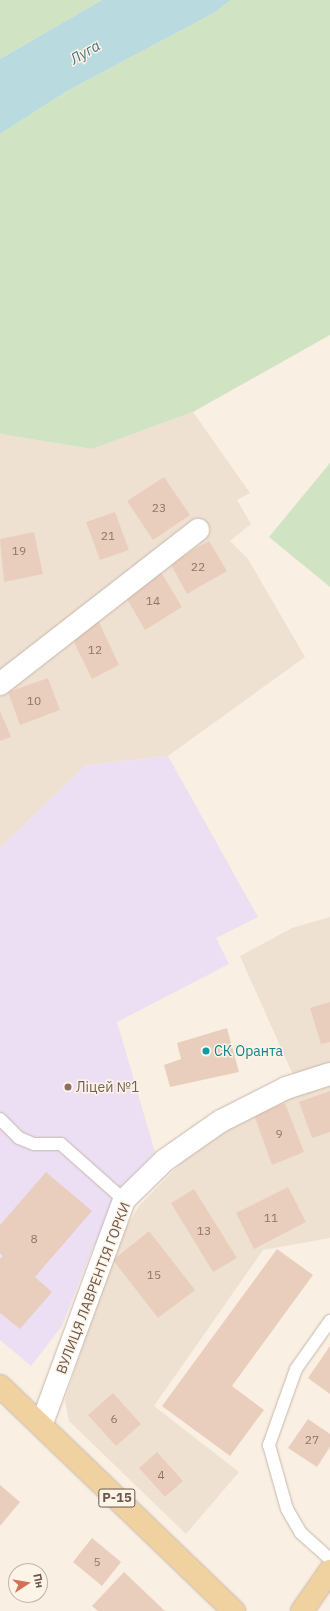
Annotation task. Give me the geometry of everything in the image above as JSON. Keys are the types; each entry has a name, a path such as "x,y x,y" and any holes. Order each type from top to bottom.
{"main road":[{"name":"Р-15","path":"0,1386 42,1423 234,1611"},
{"path":"302,1611 330,1571"}],"street":[{"path":"0,684 198,530"},
{"name":"ВУЛИЦЯ ЛАВРЕНТІЯ ГОРКИ","path":"42,1423 124,1200 165,1160 221,1121 286,1088 330,1074"}],"lane":[{"path":"0,1119 19,1138 34,1144 61,1144 124,1200"},
{"path":"330,1321 296,1370 269,1444 286,1509 301,1532 330,1559"}],"shaded area":[{"path":"193,412 250,493 237,500 251,524 230,541 248,559 305,657 168,756 86,765 0,848 0,434 92,449"},
{"name":"Ліцей №1","path":"168,756 258,917 216,938 229,964 117,1022 155,1152 126,1184 92,1250 62,1326 31,1366 0,1340 0,848 86,765"},
{"path":"330,917 330,1238 263,1250 154,1406 239,1472 186,1534 69,1421 65,1400 116,1244 139,1206 183,1161 228,1126 301,1093 240,956 292,928"}],"green space":[{"path":"0,0 102,0 0,59"},
{"path":"231,0 330,0 330,335 193,412 92,449 0,434 0,134 67,91 214,13"},
{"path":"330,463 330,587 269,537"}],"water":[{"name":"Луга","path":"102,0 231,0 214,13 67,91 0,134 0,59"}],"building":[{"path":"164,477 190,515 153,540 127,501"},
{"path":"115,512 129,550 100,560 86,522"},
{"path":"34,532 43,574 4,582 0,539"},
{"path":"209,541 227,571 187,594 170,563"},
{"path":"161,572 182,607 145,630 124,594"},
{"path":"98,620 119,665 92,679 70,634"},
{"path":"48,678 60,710 20,725 8,692"},
{"path":"0,711 11,737 0,741"},
{"path":"330,1002 330,1042 321,1044 310,1008"},
{"name":"СК Оранта","path":"227,1028 239,1072 170,1087 164,1065 181,1059 177,1043"},
{"path":"330,1091 330,1132 312,1138 299,1102"},
{"path":"285,1103 304,1152 272,1165 254,1115"},
{"path":"46,1172 92,1211 35,1277 52,1292 20,1329 0,1313 0,1259 3,1256 0,1253 0,1225"},
{"path":"288,1187 306,1222 254,1249 236,1213"},
{"path":"194,1189 237,1258 213,1272 171,1203"},
{"path":"149,1231 195,1290 158,1318 113,1260"},
{"path":"277,1249 313,1275 232,1386 264,1410 230,1456 162,1406"},
{"path":"330,1346 330,1394 308,1378"},
{"path":"113,1393 141,1424 116,1446 88,1415"},
{"path":"308,1419 330,1434 330,1447 317,1467 288,1448"},
{"path":"157,1452 183,1481 165,1497 139,1468"},
{"path":"0,1485 20,1502 0,1526"},
{"path":"92,1538 121,1562 102,1586 73,1562"},
{"path":"124,1572 165,1611 98,1611 92,1606"}],"place":[{"name":"СК Оранта","path":"206,1051"},
{"name":"Ліцей №1","path":"68,1087"}]}
